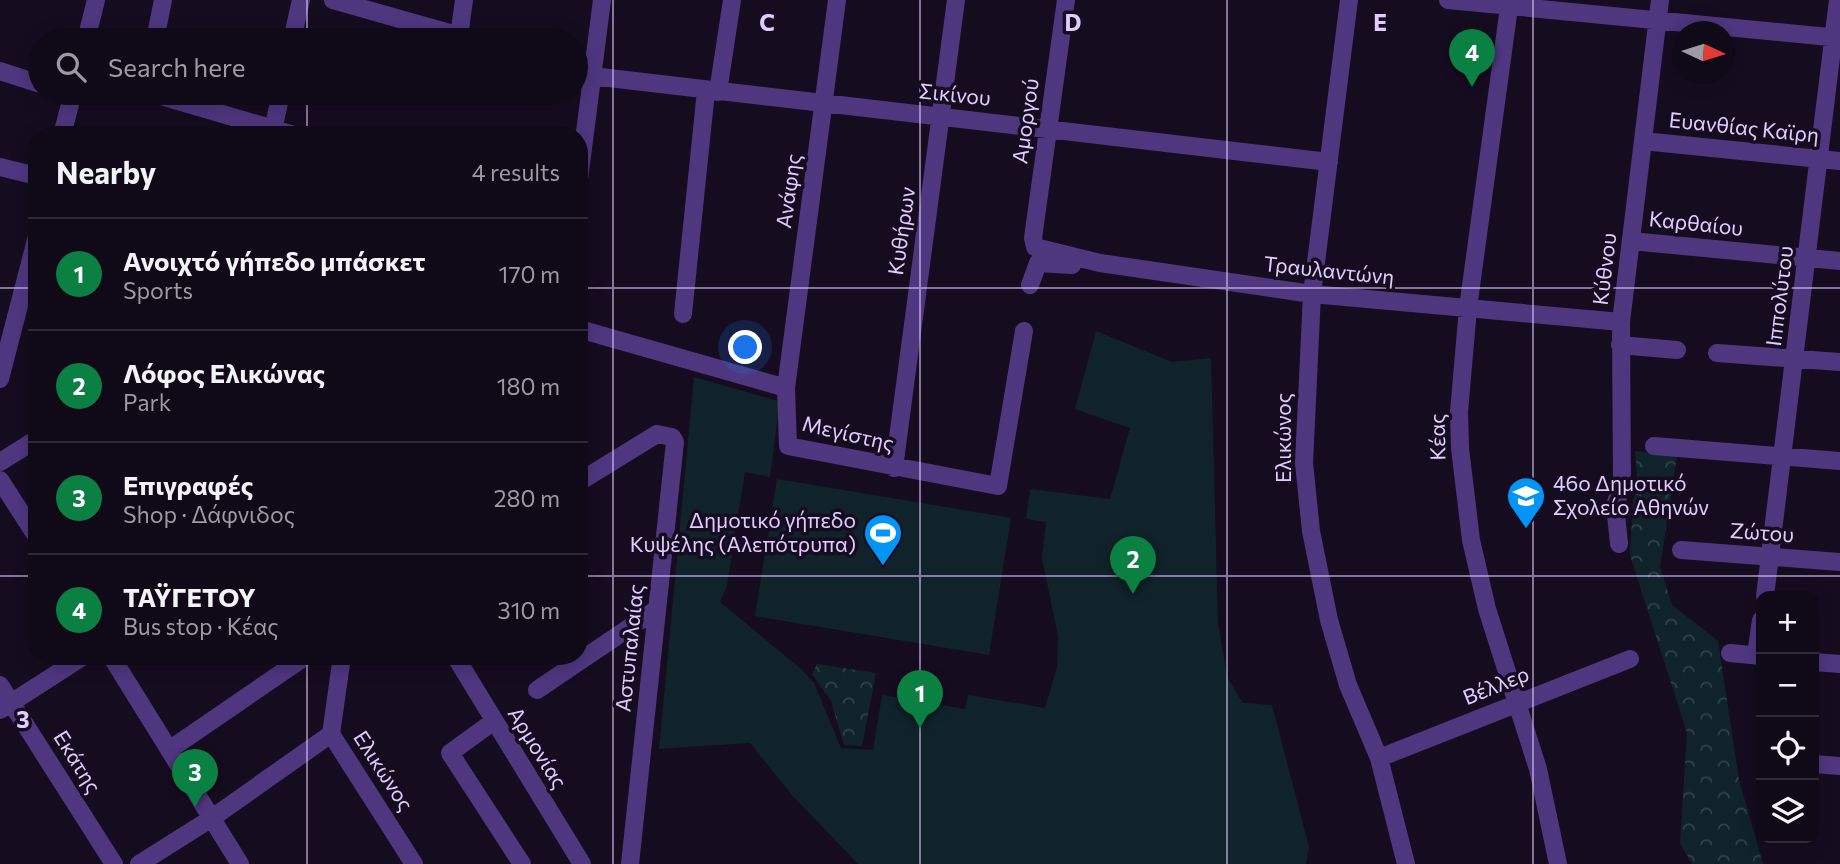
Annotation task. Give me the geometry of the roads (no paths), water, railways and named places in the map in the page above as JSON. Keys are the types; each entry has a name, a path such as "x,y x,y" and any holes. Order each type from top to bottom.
{"street":[{"path":"89,28 96,0"},
{"path":"157,28 163,0"},
{"path":"295,28 301,0"},
{"path":"333,0 432,28"},
{"path":"464,0 466,28"},
{"path":"588,58 602,0"},
{"path":"683,314 712,92 732,0"},
{"name":"Ανάφης","path":"786,388 838,0"},
{"name":"Κυθήρων","path":"894,468 956,0"},
{"name":"Αμοργού","path":"1035,247 1033,238 1066,0"},
{"name":"Ελικώνος","path":"1349,0 1311,294 1304,463 1311,531 1339,654 1379,758 1406,864"},
{"path":"1448,0 1506,2 1836,38"},
{"name":"Κύθνου","path":"1619,544 1615,505 1622,486 1621,322 1660,0"},
{"name":"Ιππολύτου","path":"1766,591 1818,159 1836,38 1838,0"},
{"name":"Κέας","path":"1506,2 1468,308 1459,412 1463,487 1487,609 1538,769 1558,864"},
{"path":"0,71 28,80"},
{"name":"Σικίνου","path":"588,75 712,92 1048,128 1329,162"},
{"path":"64,126 68,105"},
{"path":"188,105 253,126"},
{"path":"273,126 278,105"},
{"path":"582,126 583,105"},
{"name":"Ευανθίας Καϊρη","path":"1643,141 1840,160"},
{"path":"0,167 28,174"},
{"name":"Καρθαίου","path":"1632,241 1840,261"},
{"name":"Τραυλαντώνη","path":"1035,247 1100,263 1311,294 1621,322"},
{"path":"1030,285 1033,270 1038,263 1086,266 1100,263"},
{"path":"0,379 28,271"},
{"name":"Μεγίστης","path":"588,332 786,388 788,446 998,486 1024,331"},
{"path":"1620,345 1677,350"},
{"path":"1717,353 1840,362"},
{"name":"Αστυπαλαίας","path":"588,476 657,434 672,437 675,450 630,864"},
{"path":"0,462 28,445"},
{"path":"1654,446 1840,461"},
{"path":"0,480 28,523"},
{"name":"Ζώτου","path":"1681,550 1840,562"},
{"path":"588,656 657,609"},
{"path":"1730,653 1756,656"},
{"name":"Βέλλερ","path":"1379,758 1630,659"},
{"path":"1819,662 1840,664"},
{"path":"6,706 70,665"},
{"path":"117,665 240,864"},
{"path":"169,750 293,665"},
{"name":"Ελικώνος","path":"341,665 331,734 414,864"},
{"name":"Αρμονίας","path":"460,665 582,864"},
{"path":"537,690 574,665"},
{"name":"Εκάτης","path":"0,685 6,706 114,864"},
{"path":"494,721 450,753 522,864"},
{"path":"139,864 212,818 331,734"},
{"path":"1819,764 1840,766"}],"place":[{"name":"ΤΑΫΓΕΤΟΥ","path":"1472,87"},
{"name":"46ο Δημοτικό Σχολείο Αθηνών","path":"1526,530"},
{"name":"Δημοτικό γήπεδο Κυψέλης (Αλεπότρυπα)","path":"883,567"},
{"name":"Λόφος Ελικώνας","path":"1133,594"},
{"name":"Ανοιχτό γήπεδο μπάσκετ","path":"920,728"},
{"name":"Επιγραφές","path":"195,807"}]}
